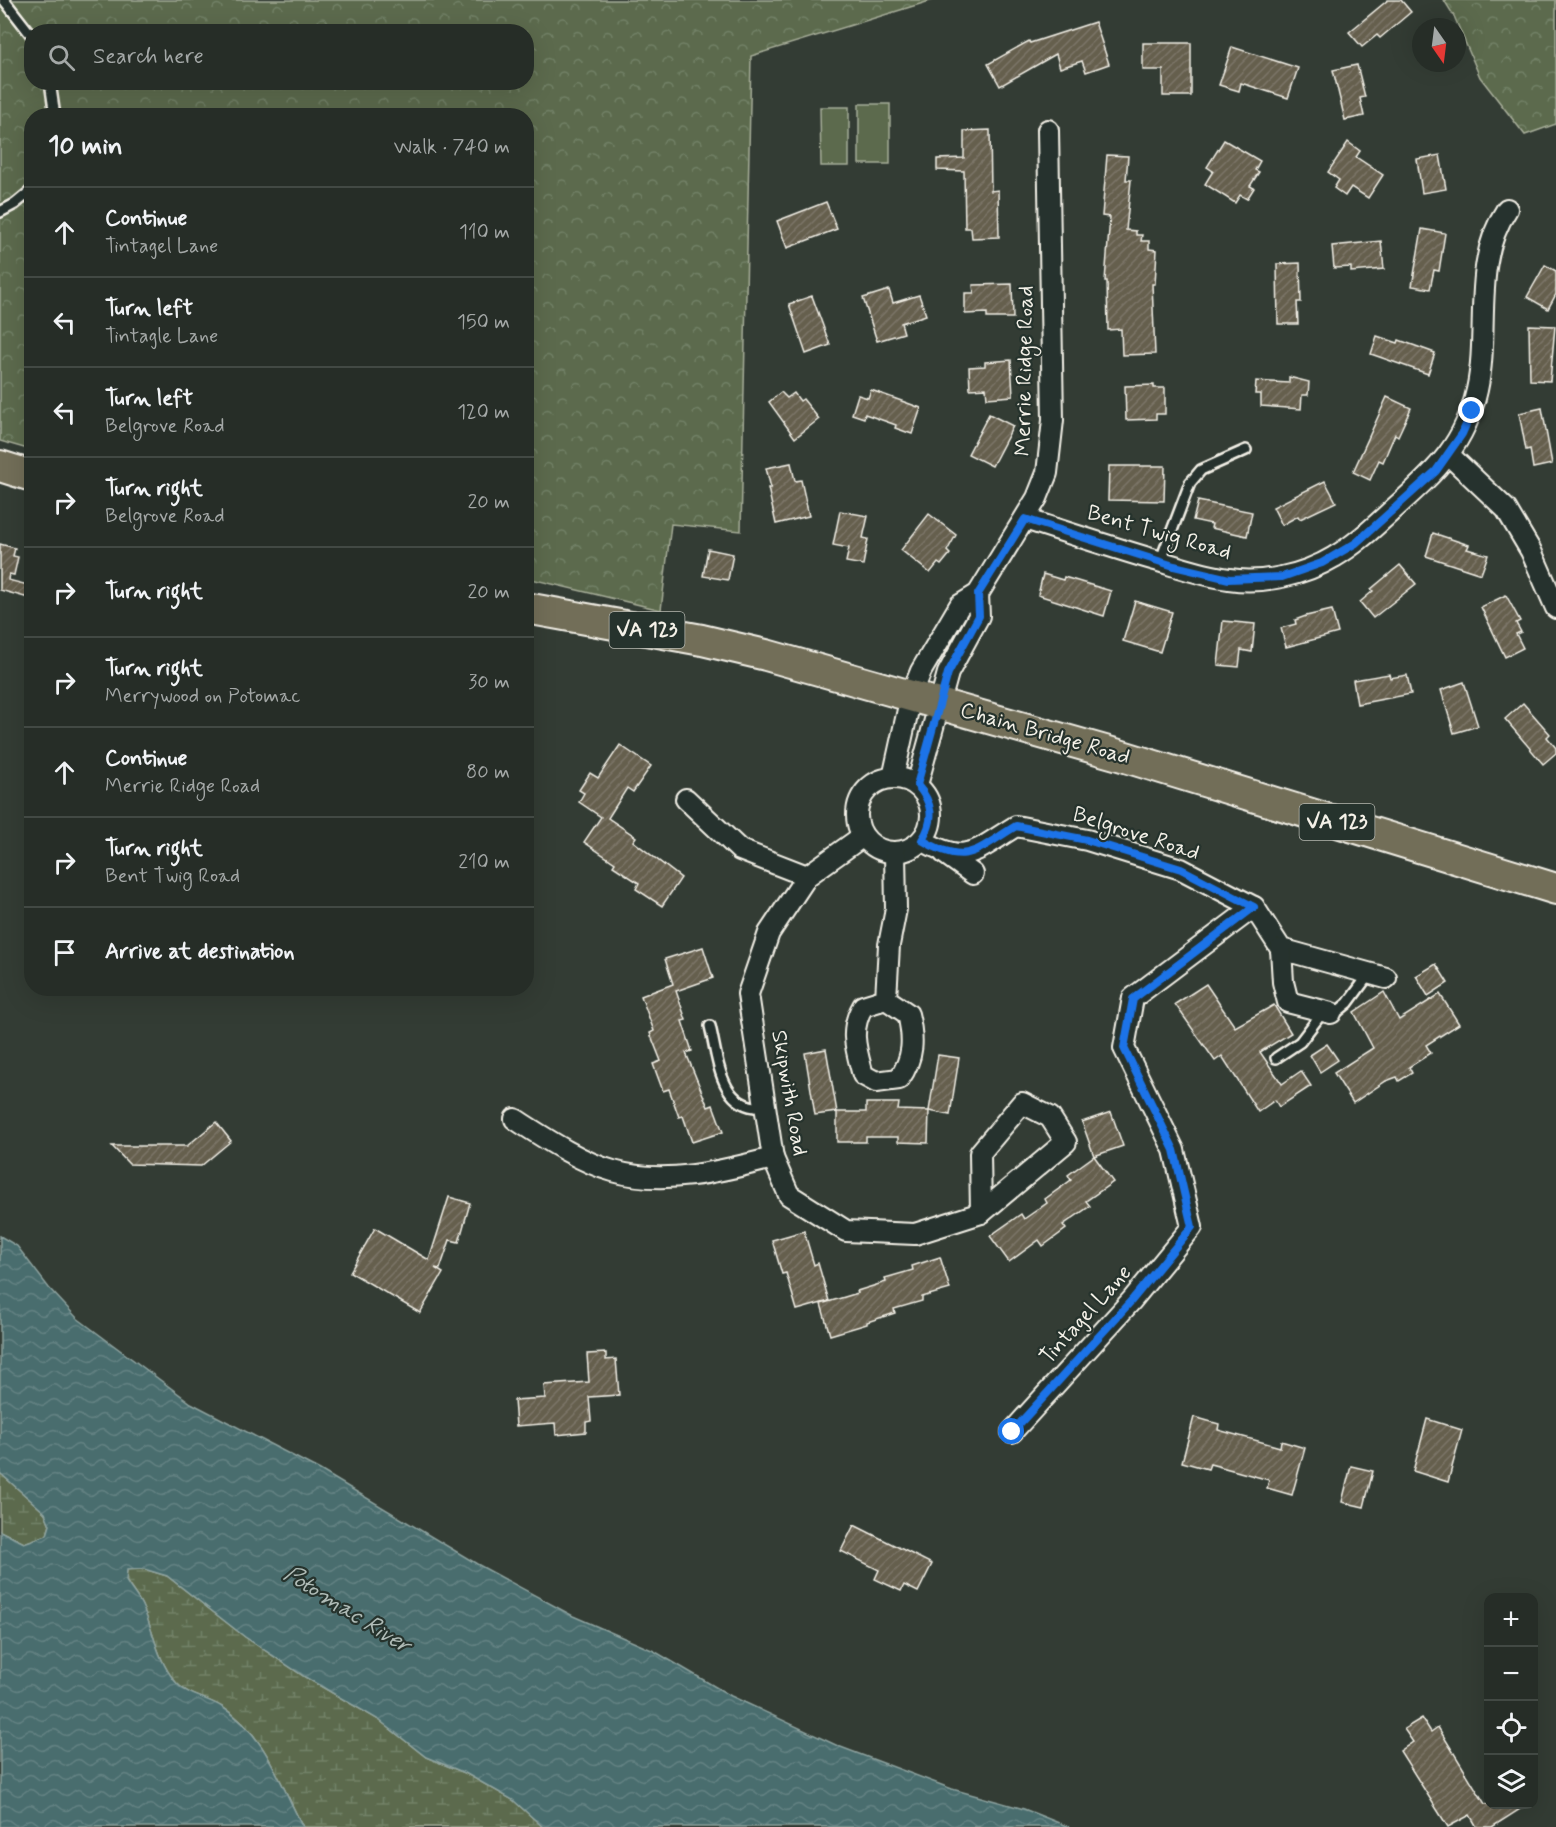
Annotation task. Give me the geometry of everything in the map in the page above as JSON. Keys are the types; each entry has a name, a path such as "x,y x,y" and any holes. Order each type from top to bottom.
{"main road":[{"path":"0,466 24,474"},
{"name":"Chain Bridge Road","path":"534,610 732,647 1119,755 1556,889"}],"street":[{"name":"Merrie Ridge Road","path":"925,700 921,671 960,606 978,594 1025,519 1047,473 1052,449 1048,130"},
{"name":"Bent Twig Road","path":"1025,519 1160,562 1229,579 1273,578 1307,570 1333,558 1356,543 1436,471 1462,434 1478,386 1486,258 1492,237 1507,209"},
{"path":"1449,455 1506,509 1531,551 1555,602"},
{"name":"Merrie Ridge Road","path":"925,700 948,673 979,616 978,594"},
{"path":"893,778 925,700"},
{"path":"917,785 925,700"},
{"path":"893,778 909,780 917,785 928,800 932,818 922,840 914,847 895,852 881,850 863,836 857,818 860,799 867,789 878,781 893,778"},
{"path":"686,799 740,850 807,876"},
{"name":"Belgrove Road","path":"944,853 967,855 1016,826 1087,840 1181,869 1254,907 1281,949"},
{"name":"Skipwith Road","path":"863,836 807,876 769,933 748,994 772,1158 789,1195 846,1231 915,1234 981,1213 1066,1142 1050,1117 1022,1103 980,1153 981,1213"},
{"path":"922,840 973,874"},
{"path":"886,999 889,945 896,909 895,852"},
{"name":"Tintagel Lane","path":"1012,1432 1132,1300 1192,1227 1174,1150 1124,1048 1133,999 1254,907"},
{"path":"1331,1013 1288,1002 1283,982 1281,949 1378,975"},
{"path":"515,1119 554,1144 611,1171 637,1176 670,1177 703,1173 772,1158"}],"lane":[{"path":"4,0 24,26"},
{"path":"51,90 54,108"},
{"path":"0,212 24,197"},
{"path":"1160,562 1190,483 1201,470 1246,450"},
{"path":"1276,1058 1300,1042 1318,1017 1331,1013 1348,1003 1378,975"},
{"path":"710,1026 721,1074 730,1093 739,1103 751,1108 765,1107"}],"green space":[{"path":"0,0 933,0 751,56 741,531 671,524 661,610 534,580 534,108 24,108 24,448 0,441"},
{"path":"1444,0 1556,0 1556,124 1525,135 1480,77 1466,44 1466,18 1455,18"},
{"path":"859,104 890,104 890,164 859,164"},
{"path":"820,107 849,107 849,166 821,166"},
{"path":"0,1473 45,1513 50,1525 47,1535 24,1543 0,1531"},
{"path":"127,1569 144,1569 167,1576 245,1637 305,1677 379,1720 426,1757 465,1773 513,1800 543,1827 303,1827 270,1761 250,1731 222,1707 184,1690 168,1672 141,1604 126,1581"}],"water":[{"name":"Potomac River","path":"0,1236 17,1246 49,1288 77,1318 191,1403 320,1470 477,1564 573,1616 654,1651 731,1696 838,1746 952,1789 1024,1809 1069,1827 543,1827 513,1800 465,1773 426,1757 379,1720 305,1677 245,1637 167,1576 144,1569 127,1570 126,1581 147,1617 168,1672 184,1690 222,1707 250,1731 270,1761 303,1827 0,1827 0,1531 24,1543 47,1535 50,1525 45,1513 0,1473"}],"building":[{"path":"1388,0 1401,0 1411,12 1380,38 1377,35 1362,47 1349,32"},
{"path":"1095,22 1109,64 1086,72 1082,61 1060,68 1056,54 1000,86 988,64 1029,41 1030,43"},
{"path":"1143,43 1191,43 1191,96 1163,96 1163,70 1143,70"},
{"path":"1232,47 1298,68 1288,98 1241,83 1239,91 1219,85"},
{"path":"1357,65 1365,97 1360,98 1364,116 1345,120 1333,70"},
{"path":"990,130 991,191 998,190 999,237 972,238 971,228 965,228 964,171 937,170 937,159 964,158 964,131"},
{"path":"1224,140 1260,161 1255,170 1259,172 1250,186 1254,188 1247,199 1240,195 1235,203 1205,184 1213,171 1207,167"},
{"path":"1348,142 1360,151 1356,157 1383,175 1368,198 1351,187 1345,196 1334,188 1339,180 1328,172"},
{"path":"1107,155 1128,156 1126,180 1131,180 1126,230 1136,231 1136,235 1142,235 1141,241 1149,241 1149,249 1157,250 1155,284 1152,284 1155,354 1122,355 1121,329 1108,330 1107,281 1105,281 1110,217 1102,216"},
{"path":"1440,155 1446,189 1422,193 1417,159"},
{"path":"826,202 837,229 787,248 777,221"},
{"path":"1422,229 1445,233 1439,271 1434,270 1430,289 1412,286"},
{"path":"1381,241 1384,269 1351,272 1351,267 1334,268 1332,246"},
{"path":"1300,263 1301,302 1297,302 1298,324 1278,324 1277,264"},
{"path":"1545,265 1556,271 1556,294 1548,309 1527,297"},
{"path":"1012,284 1013,318 987,318 987,313 965,314 965,293 974,293 973,285"},
{"path":"889,290 893,303 919,295 926,315 901,323 904,333 877,341 863,298"},
{"path":"812,296 830,345 806,354 789,304"},
{"path":"1529,325 1555,326 1550,381 1530,380"},
{"path":"1377,336 1398,343 1399,340 1435,353 1428,374 1371,354"},
{"path":"1011,360 1013,396 987,398 986,388 970,389 969,367 985,366 985,362"},
{"path":"1289,377 1309,382 1308,395 1302,395 1301,409 1261,406 1261,394 1255,394 1256,381 1289,383"},
{"path":"1154,385 1154,388 1165,388 1165,414 1156,414 1156,419 1126,420 1125,386"},
{"path":"871,390 921,408 912,434 895,428 896,425 865,414 864,418 852,414 858,395 868,398"},
{"path":"781,392 787,398 794,393 800,401 803,399 819,419 795,438 769,402"},
{"path":"1387,397 1411,408 1398,436 1395,434 1383,462 1379,460 1370,480 1353,472"},
{"path":"1542,408 1552,464 1533,468 1530,449 1526,450 1519,413"},
{"path":"989,414 1013,426 992,466 968,454"},
{"path":"791,463 795,481 801,480 809,516 776,524 766,468"},
{"path":"1109,466 1165,466 1164,501 1108,500"},
{"path":"1325,481 1336,502 1300,519 1298,516 1282,525 1273,507"},
{"path":"1198,501 1252,512 1247,536 1211,528 1212,524 1193,520"},
{"path":"840,511 868,516 863,538 868,539 863,565 846,562 849,548 833,545"},
{"path":"929,514 956,535 947,551 950,554 930,573 901,550"},
{"path":"1433,533 1469,545 1467,549 1488,555 1481,574 1426,556"},
{"path":"0,544 15,548 13,556 18,557 14,575 9,574 8,580 24,584 24,597 0,590"},
{"path":"708,549 733,554 728,580 703,576"},
{"path":"1400,565 1416,584 1373,618 1360,602 1373,591 1371,589"},
{"path":"1043,574 1063,580 1064,577 1111,591 1104,616 1038,595"},
{"path":"1506,595 1520,621 1516,623 1521,632 1516,634 1523,648 1505,657 1481,607"},
{"path":"1135,601 1172,612 1160,652 1123,641"},
{"path":"1332,610 1338,633 1286,647 1281,628 1296,624 1295,620 1306,616"},
{"path":"1223,621 1255,624 1252,652 1241,650 1239,667 1218,665"},
{"path":"1389,674 1390,678 1407,675 1411,694 1357,704 1353,680"},
{"path":"1464,682 1478,726 1454,733 1441,690"},
{"path":"1523,703 1550,734 1547,737 1556,748 1556,753 1543,764 1505,719"},
{"path":"620,745 651,766 633,792 627,788 608,818 636,837 633,841 681,878 662,906 636,889 639,883 613,866 615,863 584,842 601,817 579,802 584,793 579,790 590,773 598,778"},
{"path":"703,947 713,978 676,991 686,1020 682,1021 692,1051 686,1053 708,1107 713,1105 723,1132 692,1142 683,1116 679,1117 669,1089 663,1091 653,1064 661,1061 650,1033 654,1031 641,996 673,984 665,959"},
{"path":"1436,964 1448,983 1428,996 1416,976"},
{"path":"1206,984 1235,1027 1274,1005 1291,1033 1260,1052 1282,1084 1301,1071 1311,1086 1279,1107 1275,1100 1258,1112 1222,1056 1215,1061 1175,1004"},
{"path":"1384,992 1399,1020 1440,994 1459,1024 1426,1045 1431,1053 1409,1067 1412,1073 1399,1081 1397,1077 1386,1081 1353,1103 1334,1073 1373,1048 1354,1012"},
{"path":"1327,1044 1338,1060 1320,1072 1310,1055"},
{"path":"826,1049 837,1112 815,1115 805,1053"},
{"path":"938,1055 959,1058 950,1115 929,1111"},
{"path":"866,1103 899,1103 898,1110 929,1111 928,1143 898,1142 898,1137 866,1137 866,1142 837,1142 837,1112 866,1112"},
{"path":"1111,1112 1123,1146 1094,1156 1082,1122"},
{"path":"216,1122 231,1141 201,1166 129,1164 112,1146 187,1146"},
{"path":"1094,1156 1113,1182 1086,1201 1090,1206 1063,1225 1066,1229 1043,1246 1039,1240 1009,1262 990,1236 1021,1214 1024,1219 1047,1203 1045,1199 1071,1180 1068,1175"},
{"path":"449,1197 470,1203 459,1242 450,1240 440,1269 435,1268 443,1273 420,1313 350,1272 375,1228 429,1260"},
{"path":"804,1231 814,1265 818,1263 829,1301 797,1310 786,1273 782,1274 772,1240"},
{"path":"940,1257 950,1289 922,1297 922,1301 894,1309 895,1313 867,1322 867,1324 830,1335 821,1304 886,1282 885,1278 913,1270 912,1266"},
{"path":"606,1353 606,1360 616,1359 619,1395 589,1397 591,1421 586,1422 586,1432 556,1435 555,1423 516,1426 514,1400 545,1398 544,1385 589,1382 587,1354"},
{"path":"1194,1417 1219,1424 1218,1430 1280,1447 1281,1441 1305,1448 1292,1495 1267,1488 1269,1480 1210,1464 1208,1469 1182,1462"},
{"path":"1427,1419 1462,1430 1448,1482 1413,1471"},
{"path":"1351,1466 1373,1471 1364,1507 1342,1502"},
{"path":"854,1525 932,1564 918,1592 904,1585 901,1591 875,1579 879,1570 841,1551"},
{"path":"1422,1718 1431,1732 1438,1727 1484,1802 1484,1809 1520,1809 1492,1827 1477,1827 1470,1815 1448,1827 1400,1751 1413,1742 1404,1729"}],"route":[{"path":"1012,1432 1132,1300 1192,1227 1174,1150 1124,1048 1133,999 1254,907 1181,869 1087,840 1016,826 967,855 944,853 922,840 929,829 932,818 931,805 926,794 917,785 948,673 979,616 978,594 1025,519 1174,566 1229,579 1255,580 1282,577 1307,570 1333,558 1356,543 1436,471 1462,434 1472,411"}]}
